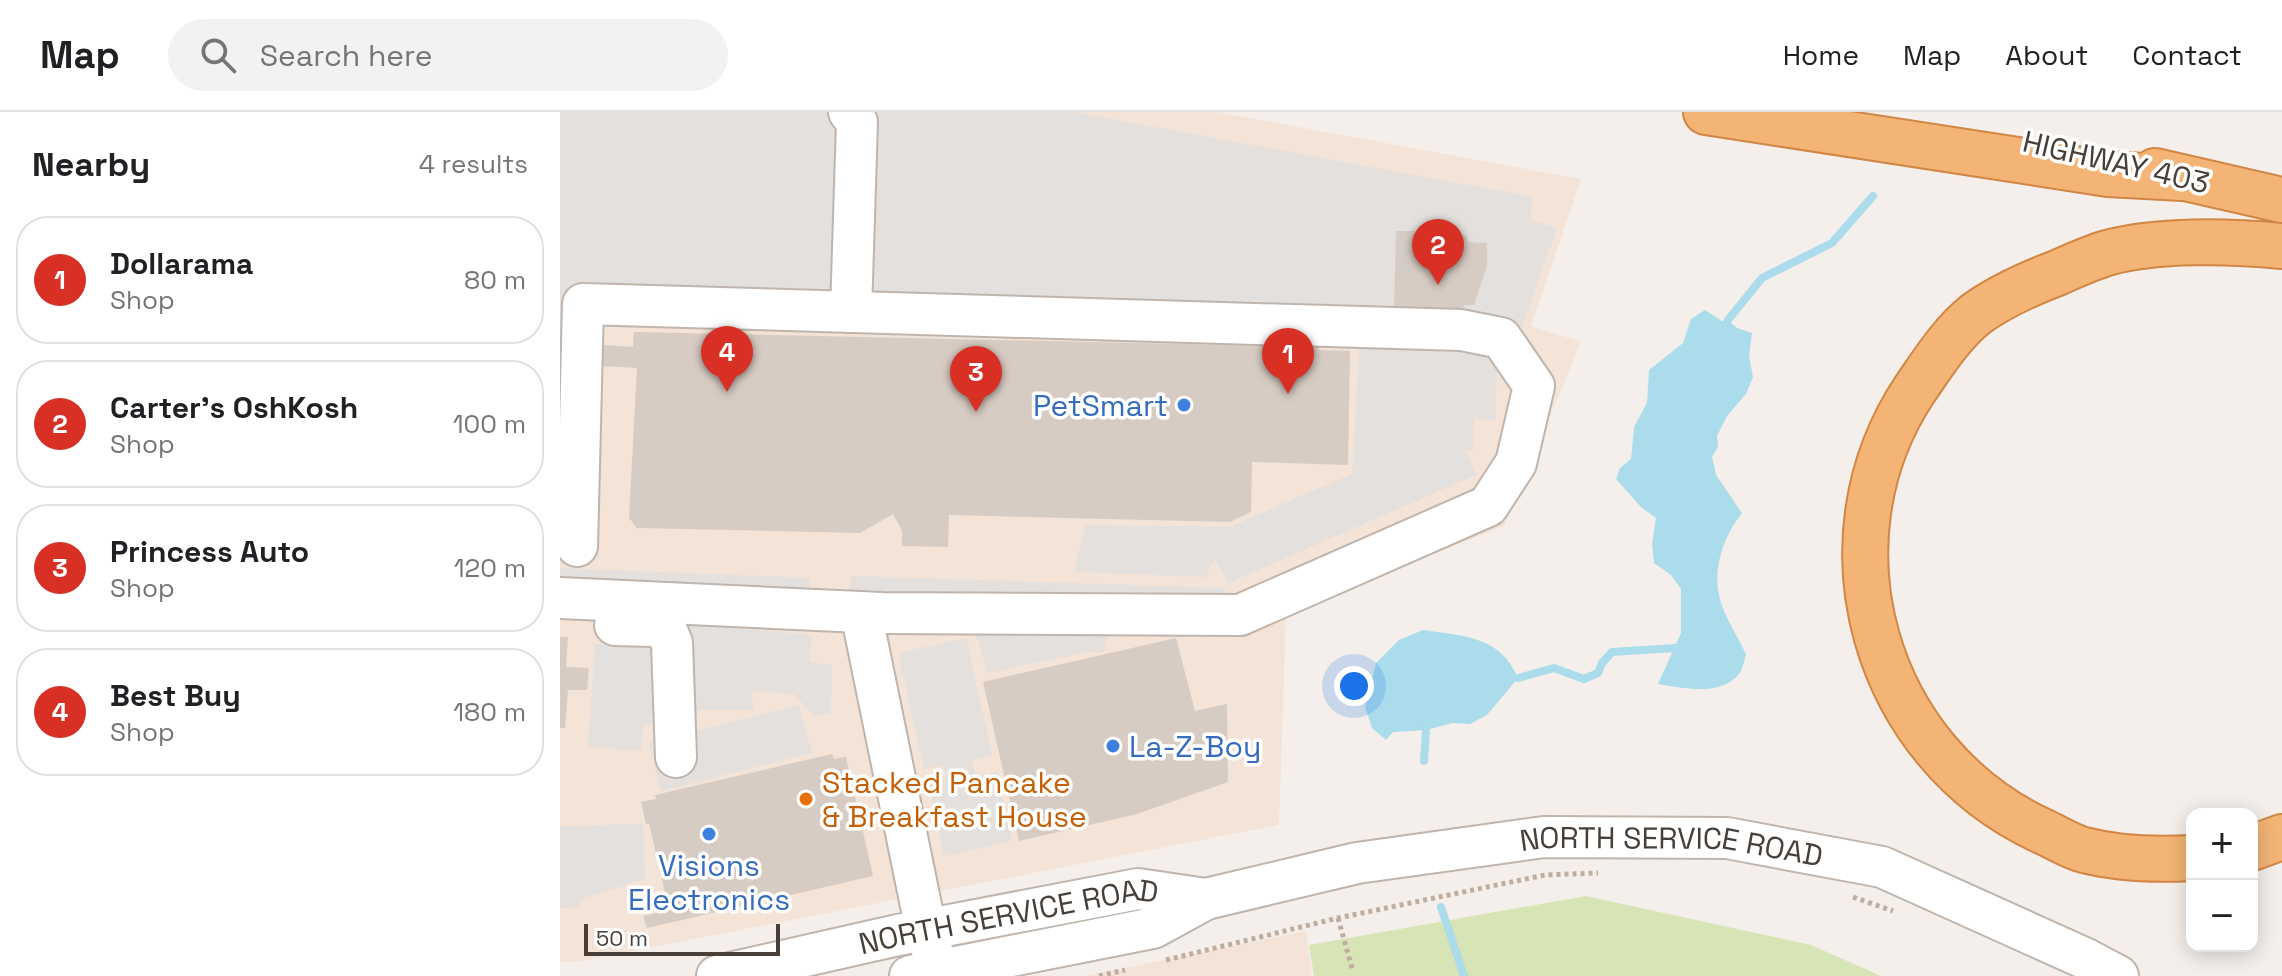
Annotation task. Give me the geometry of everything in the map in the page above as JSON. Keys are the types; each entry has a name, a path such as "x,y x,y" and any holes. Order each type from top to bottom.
{"highway":[{"path":"1706,112 2108,174 2182,178"},
{"name":"HIGHWAY 403","path":"1904,112 2282,200"},
{"path":"2186,858 2153,860 2082,850 2014,818 1971,787 1939,752 1908,710 1894,683 1871,619 1864,573 1869,492 1896,418 1939,353 1974,316 2015,289 2108,252 2176,243 2243,242 2282,246"},
{"path":"2258,846 2282,837"}],"street":[{"path":"849,112 857,122 851,312"},
{"path":"560,598 861,612 1240,615 1488,506 1516,463 1534,386 1501,338 1461,330 583,304 570,418 577,546"},
{"path":"861,612 926,930 924,973"},
{"path":"560,624 653,626 667,631 672,643 676,757"},
{"name":"NORTH SERVICE ROAD","path":"924,973 1153,928 1206,899 1357,863 1544,837 1727,838 1882,867 2118,976"},
{"name":"NORTH SERVICE ROAD","path":"717,976 926,930 1138,889 1206,899"}],"path":[{"path":"1159,961 1338,918 1545,875 1608,873"},
{"path":"1842,893 1901,913"},
{"path":"1338,918 1353,972"},
{"path":"1099,976 1129,969"}],"shaded area":[{"path":"560,112 1217,112 1581,179 1531,326 1581,342 1504,526 1286,613 1279,825 576,962 560,962"},
{"path":"560,112 1074,112 1533,197 1530,219 1557,229 1524,321 1497,365 1495,420 1474,419 1473,449 1466,452 1476,475 1228,583 1215,560 1207,577 1074,572 1085,525 1230,527 1352,474 1360,339 604,314 586,433 560,432","holes":["1396,231 1429,231 1430,237 1467,236 1468,242 1487,244 1487,266 1474,305 1464,305 1463,309 1394,306"]},
{"path":"560,568 810,578 809,623 560,613"},
{"path":"851,576 1225,588 1225,633 1107,629 1105,652 1088,652 988,673 973,625 846,628"},
{"path":"687,624 812,635 809,662 832,665 831,715 814,715 794,694 752,691 753,710 682,710"},
{"path":"966,638 992,755 972,760 976,777 997,772 1012,841 944,856 928,781 946,777 944,765 924,769 898,653"},
{"path":"595,644 668,649 663,725 643,724 641,751 588,747"},
{"path":"799,705 812,753 661,791 649,743"},
{"path":"643,824 645,879 581,899 580,907 560,908 560,826"},
{"path":"1306,931 1312,976 1086,976"}],"green space":[{"path":"1586,896 1811,945 1881,976 1314,976 1309,945"}],"water":[{"path":"1705,310 1722,321 1728,320 1737,328 1752,333 1749,356 1753,377 1746,394 1727,416 1717,436 1718,447 1712,457 1716,475 1742,513 1724,544 1717,579 1721,603 1746,655 1740,672 1731,681 1722,686 1701,689 1658,684 1681,633 1681,589 1671,575 1654,563 1652,544 1656,518 1641,507 1616,479 1620,468 1631,459 1634,427 1647,403 1649,370 1683,343 1691,319"},
{"path":"1423,630 1465,636 1490,645 1501,653 1518,678 1487,715 1470,724 1453,723 1426,730 1393,732 1386,740 1372,728 1365,707 1376,663 1399,640"}],"building":[{"path":"1396,231 1430,231 1430,237 1467,236 1468,242 1487,243 1487,266 1474,305 1464,305 1463,309 1394,307"},
{"path":"634,332 1319,347 1319,350 1350,351 1348,465 1252,462 1251,512 1230,522 949,515 948,547 902,546 902,531 893,514 860,533 637,528 629,518 637,368 602,366 603,345 633,347"},
{"path":"560,637 568,637 566,667 589,668 587,690 568,690 565,728 560,728"},
{"name":"La-Z-Boy","path":"1176,638 1195,711 1227,704 1228,782 1137,814 1019,841 983,682"},
{"path":"832,754 834,759 846,757 873,876 647,928 643,916 669,910 649,823 646,824 641,802 656,799 655,795"}],"waterway":[{"path":"1728,320 1762,278 1832,243 1873,196"},
{"path":"1518,678 1554,668 1584,679 1598,673 1612,652 1675,648"},
{"path":"1424,761 1426,730"},
{"path":"1441,907 1464,976"}],"place":[{"name":"Carter's OshKosh","path":"1438,285"},
{"name":"Best Buy","path":"727,392"},
{"name":"Dollarama","path":"1288,394"},
{"name":"PetSmart","path":"1184,405"},
{"name":"Princess Auto","path":"976,412"},
{"name":"La-Z-Boy","path":"1113,746"},
{"name":"Stacked Pancake & Breakfast House","path":"806,799"},
{"name":"Visions Electronics","path":"709,834"}]}
